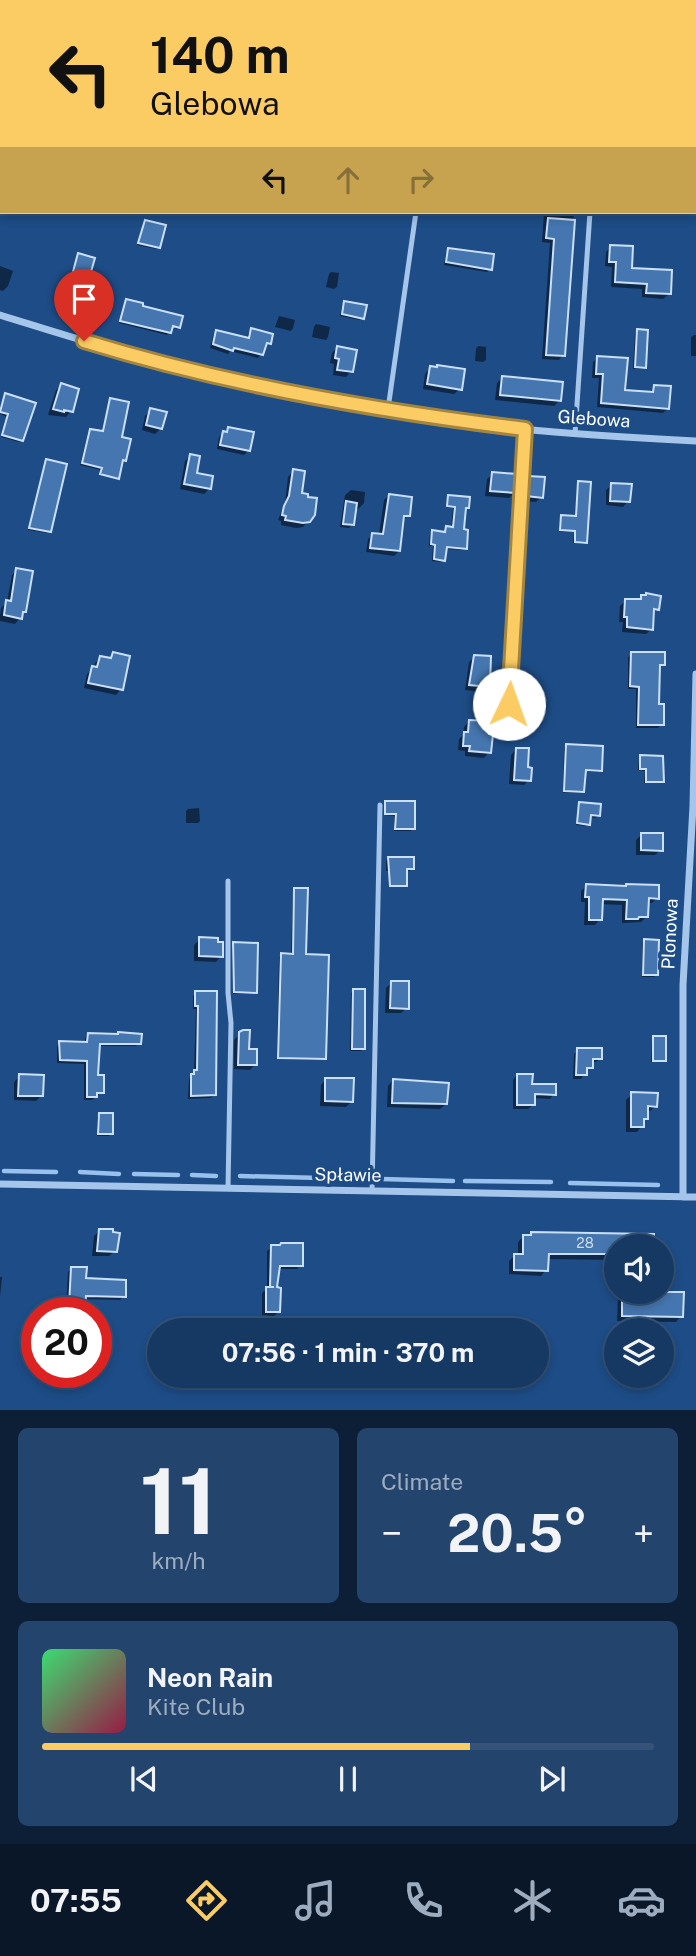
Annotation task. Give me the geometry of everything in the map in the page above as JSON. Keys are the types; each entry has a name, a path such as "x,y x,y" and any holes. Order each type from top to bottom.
{"street":[{"name":"Glebowa","path":"0,315 156,361 276,390 525,429 696,442"},
{"name":"Plonowa","path":"683,1196 683,985 693,806 696,674"},
{"name":"Spławie","path":"0,1184 696,1197"}],"lane":[{"path":"388,409 416,214"},
{"path":"575,434 590,214"},
{"path":"509,704 525,429"},
{"path":"372,1191 380,805"},
{"path":"228,881 228,993 231,1023 228,1188"}],"building":[{"path":"548,218 575,220 565,356 546,355 554,239 546,238"},
{"path":"145,220 166,225 160,248 138,243"},
{"path":"610,245 633,246 632,268 672,270 671,294 646,293 647,284 615,282 616,262 609,262"},
{"path":"448,248 494,254 492,270 446,262"},
{"path":"78,253 95,258 83,299 77,298 74,307 58,303 65,281 70,283"},
{"path":"126,299 183,316 180,328 173,326 171,333 120,321"},
{"path":"344,301 367,305 364,319 342,314"},
{"path":"251,328 273,334 271,344 267,343 263,355 234,348 233,351 213,344 216,330 249,338"},
{"path":"637,329 648,330 646,368 635,367"},
{"path":"337,346 357,350 353,372 337,370"},
{"path":"597,356 628,358 625,390 653,392 654,385 671,386 669,409 601,403 603,374 596,374"},
{"path":"430,366 465,369 462,390 427,384"},
{"path":"502,376 563,382 561,401 500,395"},
{"path":"61,383 79,389 73,412 53,409"},
{"path":"5,393 36,403 23,441 2,435 8,414 0,412"},
{"path":"110,398 129,402 122,437 131,439 119,479 100,474 102,468 82,463 90,429 103,431"},
{"path":"150,408 167,412 162,429 146,425"},
{"path":"228,427 254,432 250,451 220,445 223,431 227,432"},
{"path":"190,454 200,456 197,473 213,476 211,489 184,484"},
{"path":"46,459 67,464 51,532 29,528"},
{"path":"293,469 305,471 302,493 317,498 315,515 310,522 285,520 286,516 282,515 289,496"},
{"path":"492,472 517,474 516,493 490,491"},
{"path":"528,476 545,477 543,498 526,496"},
{"path":"578,481 591,482 587,543 575,542 575,531 560,530 561,515 576,516"},
{"path":"611,483 632,484 630,502 610,501"},
{"path":"389,494 412,497 410,516 404,516 400,551 370,548 372,533 383,534"},
{"path":"448,495 470,497 464,529 468,530 467,549 447,547 445,561 434,559 435,545 431,544 432,530 445,532 446,526 453,527 455,507 447,506"},
{"path":"346,501 357,503 354,525 343,524"},
{"path":"16,568 33,571 26,612 23,612 22,619 4,615 6,600 11,601"},
{"path":"646,593 661,596 659,610 654,609 653,630 627,627 627,617 624,617 625,599 641,599 641,595"},
{"path":"113,652 130,656 123,690 88,683 92,666 97,667 100,656 111,658"},
{"path":"631,652 665,652 665,665 660,665 659,704 664,704 664,725 638,725 639,687 630,686"},
{"path":"474,655 491,656 490,687 469,685"},
{"path":"469,720 490,721 489,734 493,734 491,753 469,751 470,746 463,746 464,732 468,732"},
{"path":"566,744 603,746 602,771 586,770 584,792 564,791"},
{"path":"516,748 529,748 528,767 532,768 531,781 514,780"},
{"path":"640,755 663,756 664,782 646,782 646,769 640,769"},
{"path":"385,801 415,801 415,829 395,829 396,814 385,814"},
{"path":"579,802 601,804 600,816 591,815 590,825 577,823"},
{"path":"641,833 663,833 663,851 641,850"},
{"path":"388,857 414,857 414,869 407,869 407,886 390,886"},
{"path":"586,884 659,885 659,899 649,898 648,917 626,919 627,900 603,899 602,920 589,920"},
{"path":"294,888 308,888 306,954 329,955 326,1059 278,1058 281,953 293,954"},
{"path":"199,937 218,938 218,942 223,942 223,957 199,956"},
{"path":"644,939 659,940 658,975 643,975"},
{"path":"233,942 258,943 257,993 234,992"},
{"path":"391,981 409,981 409,1009 390,1008"},
{"path":"353,989 365,989 365,1049 352,1049"},
{"path":"195,991 217,991 216,1095 191,1096 191,1074 197,1070 198,1006 195,1006"},
{"path":"250,1030 249,1049 257,1049 257,1065 238,1065 239,1032"},
{"path":"88,1033 142,1034 141,1044 100,1044 98,1075 104,1075 104,1093 97,1093 97,1097 87,1097 87,1061 60,1060 59,1041 87,1042"},
{"path":"653,1036 666,1036 666,1061 653,1061"},
{"path":"577,1048 602,1048 602,1059 593,1059 593,1068 587,1068 587,1075 576,1075"},
{"path":"19,1074 44,1075 43,1096 18,1096"},
{"path":"517,1074 533,1074 532,1084 556,1084 556,1095 535,1094 535,1105 517,1105"},
{"path":"325,1078 354,1078 353,1102 325,1101"},
{"path":"393,1079 449,1083 447,1104 392,1103"},
{"path":"631,1092 658,1093 657,1107 648,1106 648,1119 644,1119 644,1127 631,1127"},
{"path":"99,1113 113,1113 113,1134 98,1134"},
{"path":"99,1229 113,1229 113,1232 120,1233 117,1252 97,1251"},
{"path":"531,1232 654,1234 604,1234 604,1254 549,1254 548,1271 514,1270 514,1254 523,1254 523,1235 531,1235"},
{"path":"303,1243 303,1266 280,1266 277,1287 281,1288 280,1312 266,1312 266,1287 270,1287 271,1245"},
{"path":"71,1267 87,1267 86,1278 126,1280 126,1297 69,1297"},
{"path":"674,1292 684,1292 683,1317 622,1316 622,1304 674,1304"}],"waterway":[{"path":"4,1171 56,1172"},
{"path":"80,1172 119,1174"},
{"path":"134,1174 178,1175"},
{"path":"192,1175 216,1176"},
{"path":"240,1176 359,1179"},
{"path":"381,1179 453,1181"},
{"path":"465,1181 551,1182"},
{"path":"570,1183 658,1185"}],"route":[{"path":"84,341 276,390 525,429 509,704"}]}
